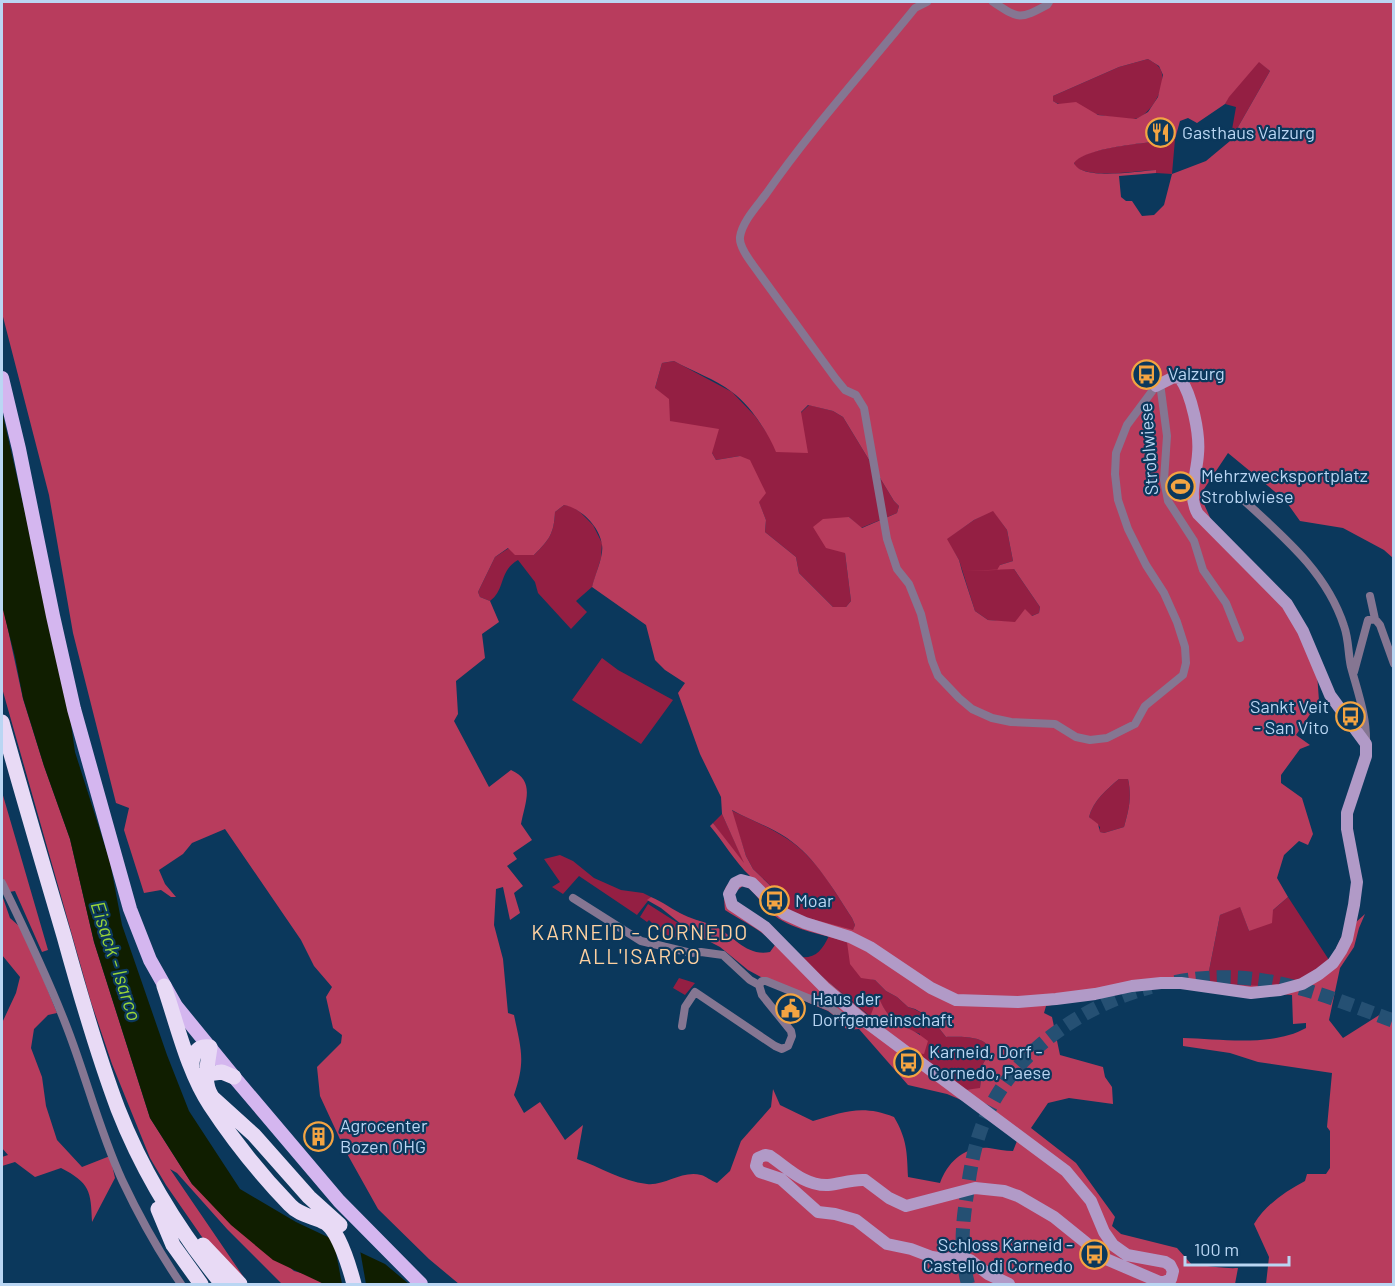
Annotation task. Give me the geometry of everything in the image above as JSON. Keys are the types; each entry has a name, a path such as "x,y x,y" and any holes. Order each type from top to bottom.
{"highway":[{"path":"2,722 105,1072 119,1111 137,1152 176,1222 222,1284"},
{"path":"2,753 97,1073 130,1157 158,1209 211,1284"},
{"path":"164,986 192,1066 215,1112 288,1203 300,1213 328,1225 343,1237"},
{"path":"192,1066 195,1051 201,1047 210,1047 206,1085 212,1097 254,1135 304,1192 337,1222 348,1253 353,1284"},
{"path":"207,1074 222,1072 234,1077"},
{"path":"137,1152 192,1233 240,1284"},
{"path":"158,1209 173,1245 201,1284"}],"main road":[{"path":"2,378 74,709 130,909 150,960 186,1019 234,1077 339,1201 421,1284"}],"street":[{"name":"Stroblwiese","path":"927,2 915,8 839,97 780,174 743,228 739,239 753,266 836,379 845,390 856,395 864,408 887,539 897,569 909,584 921,614 932,661 938,676 958,698 972,709 992,718 1011,722 1055,724 1076,737 1090,740 1107,738 1136,724 1144,706 1183,675 1186,663 1185,647 1177,622 1164,593 1146,565 1128,529 1118,500 1116,453 1126,425 1158,385"},
{"path":"993,2 1014,15 1028,15 1049,2"},
{"path":"1158,385 1174,377 1180,378 1194,416 1198,446 1192,496 1194,508 1202,519 1287,604 1303,631 1330,695 1366,744"},
{"name":"Stroblwiese","path":"1158,385 1167,436 1164,480 1168,501 1194,541 1203,570 1226,603 1240,638"},
{"path":"1009,1284 988,1274 970,1260 957,1257 945,1259 932,1257 911,1249 887,1244 856,1220 818,1212 781,1179 760,1172 756,1166 759,1158 765,1155 770,1156 814,1184 829,1185 865,1180 889,1198 906,1206 975,1188 1004,1191 1018,1196 1054,1217 1106,1259 1162,1283 1171,1280 1173,1271 1165,1262 1134,1257 1119,1251 1108,1240 1091,1201 1066,1171 862,1019 825,987 765,927 732,905 729,894 735,883 741,880 752,883 785,914 805,923 850,937 870,947 932,988 956,1000 1018,1002 1056,999 1161,983 1181,983 1251,993 1280,990 1302,984 1319,974 1333,963 1347,939 1357,882 1347,829 1347,813 1366,756 1367,726 1353,675 1345,628 1337,607 1321,580 1298,550 1238,495"},
{"path":"1370,596 1375,619 1380,625 1394,664"},
{"path":"1353,675 1368,620 1375,619"},
{"path":"2,883 50,984 122,1180 167,1263 181,1284"},
{"path":"573,898 641,941 691,953 723,955 750,980 759,985 762,995 791,1031 791,1042 782,1049 695,993 685,1007 682,1026"},
{"path":"759,985 762,981 766,981 830,1007 850,1023 860,1023 862,1019"}],"shaded area":[{"path":"2,2 1393,2 1393,558 1384,550 1343,528 1300,521 1285,500 1228,453 1200,495 1216,531 1303,631 1317,673 1319,701 1296,735 1310,745 1300,749 1281,775 1281,783 1302,798 1313,834 1308,845 1299,841 1284,855 1277,878 1288,897 1273,910 1272,923 1249,931 1240,907 1220,915 1207,981 1255,986 1286,983 1301,978 1328,961 1344,933 1365,914 1354,947 1340,968 1329,1020 1343,1038 1384,1012 1393,1013 1393,1284 1266,1284 1269,1257 1254,1224 1276,1199 1305,1181 1307,1174 1326,1174 1330,1168 1330,1131 1327,1127 1332,1073 1258,1062 1230,1053 1183,1046 1183,1038 1262,1040 1293,1034 1306,1028 1306,1023 1293,1024 1292,995 1165,986 1046,1006 1044,1013 1052,1017 1060,1055 1103,1067 1105,1077 1112,1087 1113,1104 1069,1098 1048,1103 1031,1128 1076,1163 1115,1217 1112,1226 1121,1234 1177,1248 1193,1266 1238,1268 1235,1284 459,1284 429,1259 378,1209 345,1150 320,1096 317,1067 341,1043 342,1035 333,1028 326,997 332,987 314,966 301,940 225,829 192,843 183,854 159,870 165,884 176,897 171,897 161,890 144,893 124,830 129,808 116,803 73,633 49,495 2,313","holes":["1148,59 1159,66 1163,75 1158,97 1148,112 1136,119 1098,115 1076,102 1058,104 1053,101 1053,96 1119,67","1259,62 1270,71 1230,141 1206,161 1172,174 1164,205 1154,215 1142,216 1132,201 1126,201 1121,197 1119,176 1156,173 1156,170 1098,173 1079,169 1074,163 1081,157 1106,149 1175,139 1180,121 1188,118 1197,123 1225,104","674,361 711,379 732,392 745,404 763,427 776,452 808,453 801,412 808,405 833,411 843,417 899,506 897,513 862,528 849,517 823,519 813,527 826,548 845,553 851,601 846,607 833,607 799,573 796,557 765,532 766,520 759,502 766,493 750,460 740,456 716,460 712,453 719,429 670,421 669,399 655,388 662,363","564,505 577,510 589,519 598,532 602,549 601,560 592,587 646,625 655,660 665,670 685,683 678,693 700,754 721,797 722,814 744,863 713,823 710,826 750,876 727,885 724,894 725,910 757,930 775,945 770,952 762,953 748,949 716,927 684,915 651,897 647,900 691,932 720,947 748,970 828,1011 847,1030 859,1029 908,1085 947,1094 966,1102 1017,1141 1013,1151 980,1148 965,1153 952,1162 940,1183 908,1177 906,1146 894,1117 862,1110 843,1112 813,1121 780,1105 773,1089 771,1107 741,1141 730,1171 717,1183 694,1174 647,1184 620,1177 577,1159 583,1125 565,1140 540,1102 524,1113 514,1095 520,1073 520,1046 514,1015 508,1013 503,959 494,925 496,889 503,887 510,920 520,913 514,893 523,886 507,866 517,859 513,853 532,840 521,824 527,793 526,786 524,780 511,770 489,787 454,721 458,714 456,681 485,658 482,634 499,622 490,601 480,597 478,592 495,557 508,548 515,555 534,555 550,536 555,512","993,511 1007,530 1013,561 1000,565 997,570 1014,569 1040,607 1039,613 1032,616 1025,609 1015,622 988,620 975,611 959,560 947,539 974,520","1119,779 1128,779 1129,803 1124,827 1104,833 1100,832 1098,824 1089,817 1097,801","732,810 787,838 807,855 852,918 855,925 853,930 801,916 784,907 782,897 753,869 746,856","744,885 783,921 801,929 847,942 850,964 861,978 875,980 908,1007 931,1018 946,1037 981,1040 989,1049 983,1064 980,1088 965,1090 917,1057 918,1053 924,1054 928,1041 894,1020 883,1007 878,996 870,1017 734,901 734,893"]},
{"path":"1148,59 1159,67 1162,73 1161,88 1154,103 1144,115 1138,118 1095,114 1053,101 1053,96 1119,67"},
{"path":"1259,61 1270,71 1230,141 1236,107 1225,104 1228,97"},
{"path":"1175,139 1172,174 1156,173 1155,170 1093,173 1075,167 1074,162 1092,152"},
{"path":"674,361 732,392 755,416 772,440 809,405 833,411 843,417 899,506 897,513 861,528 849,517 845,553 851,601 846,607 833,607 799,573 796,557 765,532 766,520 740,456 716,460 712,453 670,421 655,388 662,363"},
{"path":"564,505 572,506 593,525 602,543 601,558 592,587 576,601 587,612 571,629 538,593 535,582 518,560 507,570 498,591 490,601 480,597 478,592 495,557 509,548 534,555 550,536 555,512"},
{"path":"993,510 1007,530 1013,561 1000,565 1014,569 1040,607 1039,613 1015,623 988,620 975,611 959,560 946,539"},
{"path":"2,602 23,699 70,839 94,942 150,1118 192,1184 294,1271 308,1275 324,1284 282,1284 227,1229 177,1173 170,1169 247,1282 245,1284 202,1237 150,1158 112,1064 91,1002 2,688"},
{"path":"602,658 618,670 673,700 641,744 572,700"},
{"path":"1119,779 1128,779 1130,792 1124,827 1104,833 1099,832 1100,827 1089,817 1091,811 1101,796"},
{"path":"2,792 48,950 42,952 15,891 9,892 2,877"},
{"path":"731,810 779,834 806,854 823,874 852,918 855,925 853,931 801,916 783,907 774,889 753,869 746,856"},
{"path":"722,814 745,864 713,823"},
{"path":"560,855 573,861 594,878 621,890 643,893 651,897 637,915 579,876 563,894 552,887 560,882 544,859"},
{"path":"2,895 10,918 19,926 38,966 57,1013 48,1015 34,1029 31,1048 42,1077 46,1106 57,1140 82,1167 110,1156 115,1178 92,1222 91,1203 87,1189 71,1173 61,1168 35,1177 15,1162 2,1166 2,1157 8,1155 2,1148 2,1023 16,993 20,977 2,955"},
{"path":"1288,897 1329,960 1316,971 1291,983 1255,986 1207,981 1220,915 1240,906 1249,931"},
{"path":"648,904 684,927 678,938 663,934 649,920 647,922 640,917"},
{"path":"829,936 847,942 867,978 875,980 908,1007 931,1018 946,1037 974,1038 986,1044 989,1049 983,1064 980,1089 965,1090 917,1057 920,1034 894,1021 878,997 871,1017 799,957 814,955"},
{"path":"679,978 695,983 685,995 673,988"}],"water":[{"name":"Eisack - Isarco","path":"2,411 68,703 75,752 110,862 122,925 189,1111 240,1189 296,1222 385,1264 409,1284 324,1284 273,1260 231,1225 192,1184 150,1118 94,942 70,839 23,698 2,606"}],"pier":[{"path":"333,1237 360,1250 366,1284 342,1284"}],"tunnel":[{"path":"1175,982 1234,977 1261,980 1313,992 1394,1021"},
{"path":"968,1284 963,1239 970,1175 981,1128 997,1095 1031,1053 1053,1035 1100,1006 1151,987"}],"place":[{"name":"Gasthaus Valzurg","path":"1161,133"},
{"name":"Valzurg","path":"1147,374"},
{"name":"Mehrzwecksportplatz Stroblwiese","path":"1180,486"},
{"name":"Sankt Veit - San Vito","path":"1350,717"},
{"name":"Moar","path":"774,901"},
{"name":"Haus der Dorfgemeinschaft","path":"791,1009"},
{"name":"Karneid, Dorf - Cornedo, Paese","path":"908,1062"},
{"name":"Agrocenter Bozen OHG","path":"319,1136"},
{"name":"Schloss Karneid - Castello di Cornedo","path":"1094,1255"}],"district":[{"name":"KARNEID - CORNEDO ALL'ISARCO","path":"640,945"}]}
